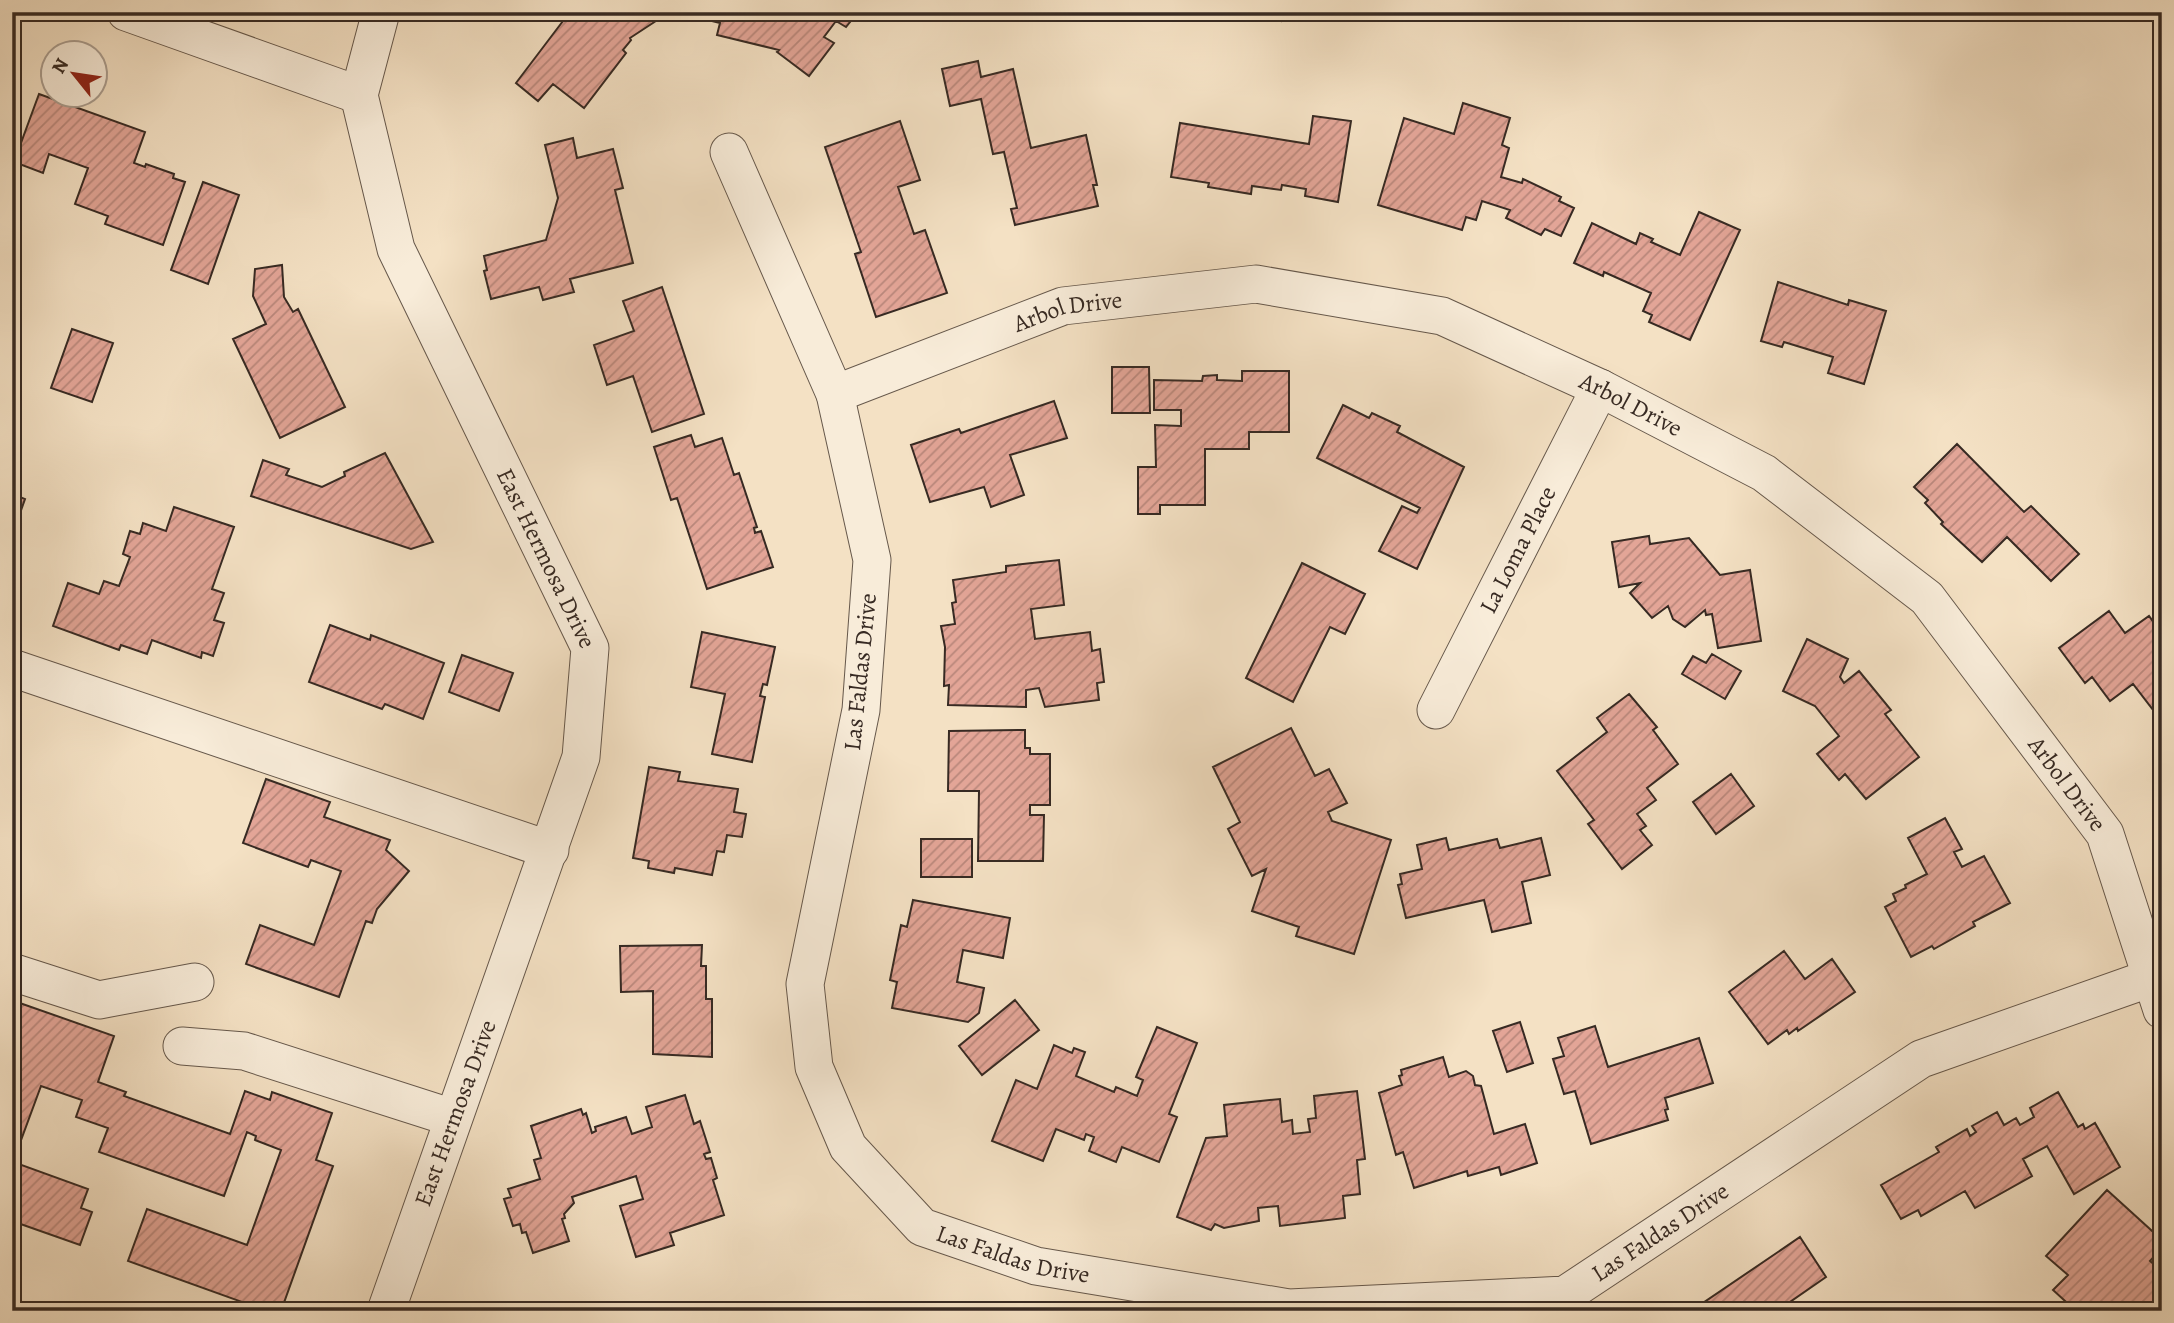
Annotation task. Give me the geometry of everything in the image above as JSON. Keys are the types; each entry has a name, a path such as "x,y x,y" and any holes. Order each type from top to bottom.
{"street":[{"path":"127,12 359,95"},
{"name":"East Hermosa Drive","path":"381,12 359,95 396,249 590,648 581,757 386,1311"},
{"name":"Las Faldas Drive","path":"729,152 835,394 872,560 861,710 805,984 814,1067 848,1147 922,1227 1036,1266 1289,1308 1567,1303 1921,1059 2157,975"},
{"name":"Arbol Drive","path":"835,394 1063,306 1256,284 1442,316 1600,388 1764,473 1927,598 2105,834 2157,975 2162,1010"},
{"name":"La Loma Place","path":"1436,710 1600,388"},
{"path":"12,668 550,850"},
{"path":"12,972 99,1000 195,982"},
{"path":"182,1046 244,1051 453,1118"}],"building":[{"path":"567,12 655,12 659,19 630,38 623,50 626,53 584,108 553,84 538,101 516,83 566,17"},
{"path":"693,12 858,12 846,27 836,21 824,37 834,43 809,76 777,52 779,50 717,35 720,23 692,16"},
{"path":"1251,12 1283,12 1281,21"},
{"path":"978,61 981,77 1013,69 1031,148 1086,135 1097,185 1093,185 1098,206 1015,225 1011,209 1017,208 1004,152 993,154 981,99 950,106 942,69"},
{"path":"38,97 38,108 78,108 145,132 134,163 145,167 146,164 174,174 173,178 185,182 163,245 105,224 108,216 75,204 88,168 49,154 43,173 14,162"},
{"path":"1463,103 1510,118 1502,145 1509,148 1501,177 1522,183 1523,179 1561,197 1559,201 1574,208 1561,236 1545,229 1541,235 1506,218 1510,210 1482,201 1476,220 1466,217 1462,230 1378,205 1404,118 1454,134"},
{"path":"1313,116 1351,121 1338,202 1305,196 1306,189 1282,185 1281,190 1252,186 1251,194 1171,177 1180,123 1309,144"},
{"path":"900,121 920,180 898,187 914,234 925,230 947,293 876,317 855,254 861,252 825,147"},
{"path":"573,138 577,158 613,149 623,188 615,190 633,263 570,279 574,292 543,300 539,287 491,299 484,271 487,270 484,256 546,240 558,198 545,145"},
{"path":"203,182 239,195 208,284 171,270"},
{"path":"1699,212 1740,230 1690,340 1649,322 1652,315 1643,311 1651,293 1604,272 1603,276 1574,263 1592,223 1636,244 1640,233 1653,239 1651,242 1680,255"},
{"path":"282,265 284,297 293,312 298,309 345,407 280,438 233,339 266,324 253,296 255,269"},
{"path":"1778,282 1848,305 1849,300 1886,311 1864,384 1828,373 1833,357 1784,342 1782,347 1761,341"},
{"path":"662,287 704,414 652,432 633,376 607,385 594,345 634,331 623,301"},
{"path":"72,329 113,343 92,402 51,388"},
{"path":"1112,367 1149,367 1150,413 1112,413"},
{"path":"1242,371 1289,371 1289,432 1249,432 1249,449 1205,449 1205,505 1160,505 1160,514 1138,514 1138,467 1156,467 1155,425 1181,426 1181,410 1154,410 1154,380 1202,381 1203,376 1217,375 1217,380 1242,381"},
{"path":"1054,401 1067,438 1010,455 1024,495 991,507 984,487 930,502 911,445 959,429 961,433"},
{"path":"1343,405 1369,418 1372,413 1400,426 1397,432 1464,467 1417,569 1379,551 1402,506 1417,513 1420,508 1317,458"},
{"path":"691,435 695,447 722,438 734,475 739,473 757,527 754,528 755,533 761,531 773,567 707,589 677,498 671,500 654,447"},
{"path":"1957,444 2024,512 2031,506 2079,554 2051,581 2007,537 1982,562 1941,524 1943,522 1925,503 1928,500 1914,487"},
{"path":"385,453 433,542 411,549 251,496 263,460 289,469 286,475 322,487 345,476 344,472"},
{"path":"12,494 25,499 12,536"},
{"path":"174,507 234,527 212,589 224,593 214,620 224,623 213,656 202,652 201,658 152,640 147,654 121,645 119,650 53,626 68,583 99,594 104,581 119,586 130,557 123,554 130,531 140,534 143,523 166,531"},
{"path":"1649,536 1650,544 1689,538 1720,575 1750,570 1761,641 1718,648 1712,614 1706,615 1705,610 1685,627 1673,619 1668,606 1652,618 1630,593 1640,583 1619,587 1612,542"},
{"path":"1059,560 1064,605 1031,609 1035,639 1090,632 1092,651 1100,649 1104,682 1097,683 1099,700 1045,707 1039,688 1026,690 1026,707 948,705 949,685 944,686 945,647 941,626 955,624 953,580 1006,572 1006,566"},
{"path":"1302,563 1365,594 1345,634 1330,627 1293,702 1246,678"},
{"path":"2109,611 2125,633 2149,616 2162,634 2162,711 2157,715 2133,684 2110,701 2092,677 2085,683 2059,648"},
{"path":"330,625 370,640 371,635 444,663 423,719 385,704 382,709 309,682"},
{"path":"702,632 775,647 767,685 763,684 760,696 765,697 752,762 712,754 725,694 691,687"},
{"path":"1807,639 1848,659 1840,677 1844,683 1859,671 1891,710 1885,714 1919,757 1866,799 1845,774 1839,780 1817,754 1839,736 1815,706 1783,691"},
{"path":"1712,654 1741,671 1725,699 1682,674 1693,656 1706,663"},
{"path":"462,655 513,673 499,711 449,692"},
{"path":"1629,694 1657,727 1653,730 1678,764 1647,788 1656,800 1637,814 1646,826 1640,830 1652,845 1622,869 1588,824 1594,820 1557,771 1607,732 1597,718"},
{"path":"1291,728 1315,776 1329,769 1347,803 1328,812 1332,821 1391,840 1354,954 1296,936 1299,927 1252,911 1266,869 1252,876 1228,829 1240,822 1213,767"},
{"path":"1025,730 1025,748 1030,748 1030,754 1050,754 1050,805 1030,805 1030,815 1044,815 1043,861 978,861 979,791 948,791 949,731"},
{"path":"649,767 680,772 678,781 738,789 734,812 746,814 742,837 727,835 724,852 717,851 712,875 675,868 674,873 648,868 649,861 633,858"},
{"path":"1731,774 1754,806 1716,834 1693,802"},
{"path":"266,779 330,802 324,817 390,840 386,850 409,871 377,909 372,923 366,921 339,997 246,964 260,925 314,945 341,871 311,860 308,867 243,843"},
{"path":"1945,818 1962,849 1954,852 1962,867 1984,856 2010,903 1973,922 1975,926 1934,949 1932,946 1911,957 1885,907 1896,901 1893,894 1927,874 1908,838"},
{"path":"1446,838 1449,850 1497,839 1500,848 1541,838 1550,875 1522,882 1531,923 1492,932 1484,900 1406,918 1398,885 1402,884 1400,874 1422,869 1417,845"},
{"path":"921,839 972,839 972,877 921,877"},
{"path":"913,900 1010,918 1003,958 963,950 957,982 984,988 979,1013 968,1022 892,1008 897,982 890,980 901,925 907,927"},
{"path":"702,945 701,966 706,966 706,999 712,999 712,1057 653,1054 653,991 621,992 620,946"},
{"path":"1784,951 1805,979 1832,959 1855,992 1798,1031 1797,1028 1789,1034 1787,1030 1768,1044 1729,992"},
{"path":"1015,1000 1039,1030 982,1075 959,1046"},
{"path":"14,1001 114,1036 98,1082 126,1092 124,1096 230,1134 245,1091 270,1100 272,1092 332,1113 316,1160 333,1166 281,1311 267,1311 128,1261 147,1209 247,1245 281,1150 255,1140 256,1136 247,1132 224,1196 99,1152 108,1128 76,1117 82,1100 41,1086 13,1162 88,1189 81,1208 92,1212 80,1245 12,1221"},
{"path":"1520,1022 1533,1063 1507,1072 1493,1031"},
{"path":"1595,1026 1608,1067 1699,1038 1713,1083 1665,1098 1668,1120 1591,1144 1575,1091 1564,1094 1553,1059 1564,1056 1558,1038"},
{"path":"1157,1027 1197,1043 1169,1114 1177,1117 1159,1162 1122,1147 1116,1162 1089,1151 1094,1137 1086,1134 1084,1140 1056,1129 1043,1161 992,1141 1016,1080 1037,1089 1054,1045 1072,1053 1074,1048 1085,1052 1076,1076 1114,1092 1116,1087 1137,1096 1143,1080 1136,1077"},
{"path":"1443,1057 1449,1077 1466,1071 1473,1076 1475,1085 1481,1086 1494,1134 1525,1124 1537,1163 1501,1175 1499,1167 1468,1176 1467,1171 1414,1188 1403,1152 1396,1155 1379,1093 1402,1085 1399,1076 1402,1075 1401,1070"},
{"path":"1357,1091 1365,1159 1357,1160 1360,1194 1343,1196 1345,1218 1280,1226 1278,1206 1258,1208 1259,1221 1224,1228 1215,1224 1211,1230 1177,1217 1206,1138 1227,1136 1224,1105 1280,1099 1282,1122 1292,1120 1293,1134 1310,1132 1308,1119 1316,1118 1314,1096"},
{"path":"2058,1092 2078,1127 2083,1124 2085,1129 2095,1123 2120,1167 2074,1194 2047,1146 2023,1159 2032,1176 1975,1208 1965,1191 1921,1216 1918,1210 1901,1219 1881,1185 1939,1152 1936,1147 1967,1129 1970,1136 1976,1132 1972,1126 1997,1112 2004,1125 2016,1118 2020,1125 2034,1117 2030,1108"},
{"path":"685,1095 694,1124 700,1121 710,1152 704,1154 706,1159 711,1158 717,1178 713,1180 724,1215 670,1233 674,1245 636,1257 620,1206 643,1199 636,1176 572,1197 574,1203 562,1219 569,1241 533,1253 526,1232 522,1233 520,1224 513,1226 504,1199 511,1197 508,1189 540,1179 534,1160 541,1158 531,1126 581,1109 583,1115 586,1113 592,1133 596,1131 595,1127 626,1117 632,1134 652,1127 646,1107"},
{"path":"2107,1190 2162,1240 2162,1248 2150,1261 2162,1276 2162,1311 2076,1311 2053,1290 2068,1275 2046,1256"},
{"path":"1800,1237 1826,1277 1777,1311 1767,1311 1765,1308 1762,1311 1697,1311 1702,1307 1700,1305"}]}
